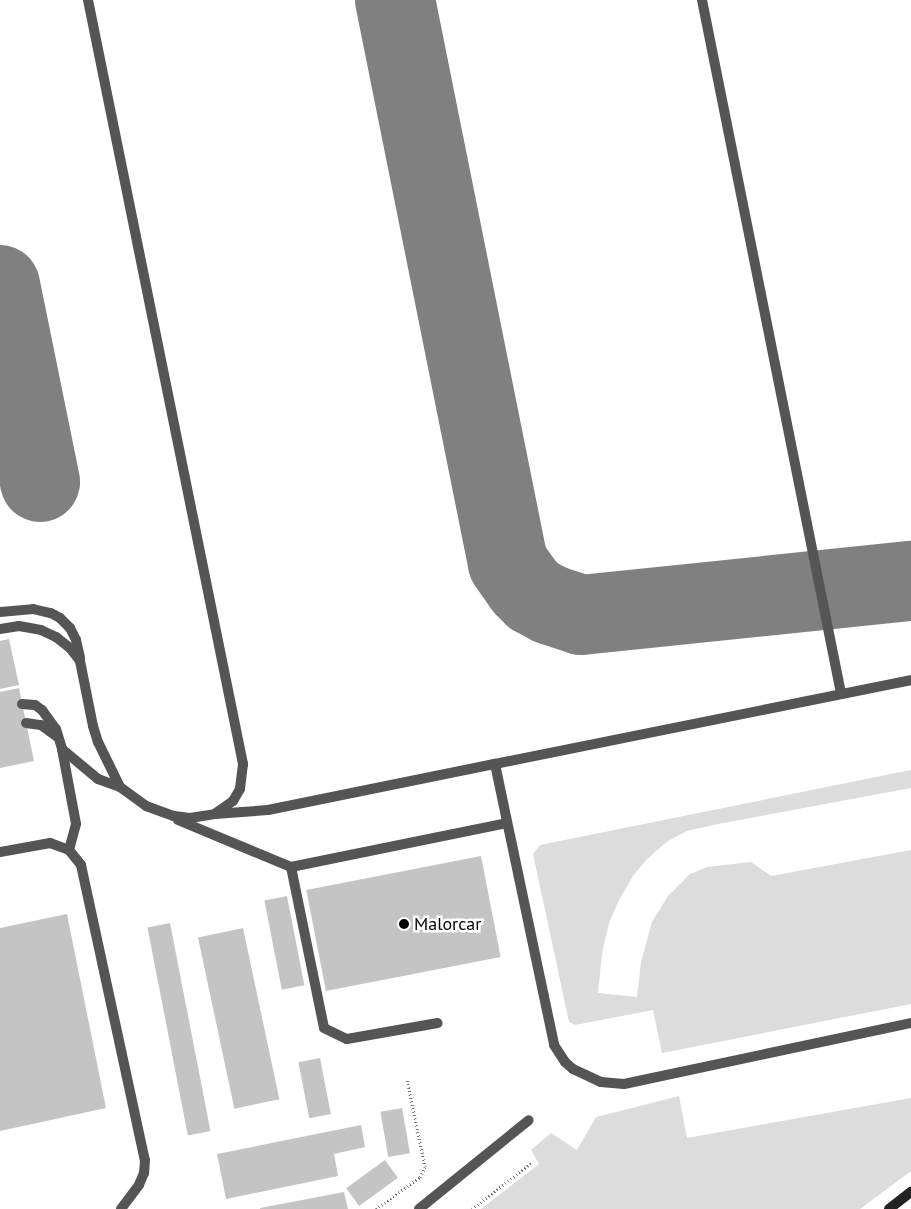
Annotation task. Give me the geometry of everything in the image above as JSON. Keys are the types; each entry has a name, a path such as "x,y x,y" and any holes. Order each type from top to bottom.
{"street":[{"path":"889,1209 911,1192"}],"lane":[{"path":"88,0 243,764 240,789 232,801 215,814"},
{"path":"702,0 841,693"},
{"path":"0,612 32,609 60,618 70,628 76,640 93,726 98,742 120,787"},
{"path":"0,629 19,626 40,630 63,642 80,661"},
{"path":"159,812 190,818 268,810 911,680"},
{"path":"22,704 35,705 42,710 56,729 76,824 69,850"},
{"path":"26,723 40,725 98,779 120,787 136,800 159,812 291,867 507,823"},
{"path":"495,764 549,1028 560,1055 580,1074 600,1082 624,1084 911,1023"},
{"path":"0,852 50,843 69,850 81,865 145,1160 144,1173 139,1185 121,1209"},
{"path":"291,867 324,1028 347,1039 438,1023"},
{"path":"419,1209 529,1120"}],"path":[{"path":"376,1209 420,1177 425,1167 407,1079"},
{"path":"472,1209 531,1164"}],"shaded area":[{"path":"911,770 911,788 718,824 687,831 668,841 647,859 633,876 619,900 609,923 602,954 598,993 637,997 641,962 652,922 668,896 690,874 707,867 751,862 771,876 911,850 911,1004 662,1053 653,1010 575,1025 569,1022 533,854 540,845"},
{"path":"679,1096 687,1138 911,1098 911,1171 860,1209 481,1209 539,1164 531,1150 551,1133 577,1150 596,1117"}],"building":[{"path":"9,639 19,685 0,689 0,641"},
{"path":"19,688 34,761 0,768 0,692"},
{"name":"Malorcar","path":"481,856 501,957 326,991 306,890"},
{"path":"287,896 304,985 282,990 264,900"},
{"path":"67,914 106,1108 0,1131 0,928"},
{"path":"170,923 210,1131 188,1135 147,927"},
{"path":"243,928 279,1099 234,1109 198,938"},
{"path":"320,1058 331,1114 309,1118 298,1062"},
{"path":"402,1108 410,1153 388,1157 380,1112"},
{"path":"361,1125 365,1147 334,1154 338,1176 226,1199 217,1154"},
{"path":"385,1160 398,1178 359,1206 346,1188"},
{"path":"344,1192 348,1209 260,1209 260,1208"}],"taxiway":[{"path":"395,0 508,563 524,586 534,596 551,605 581,615 911,581"},
{"path":"0,285 40,482"}],"place":[{"name":"Malorcar","path":"404,924"}]}
